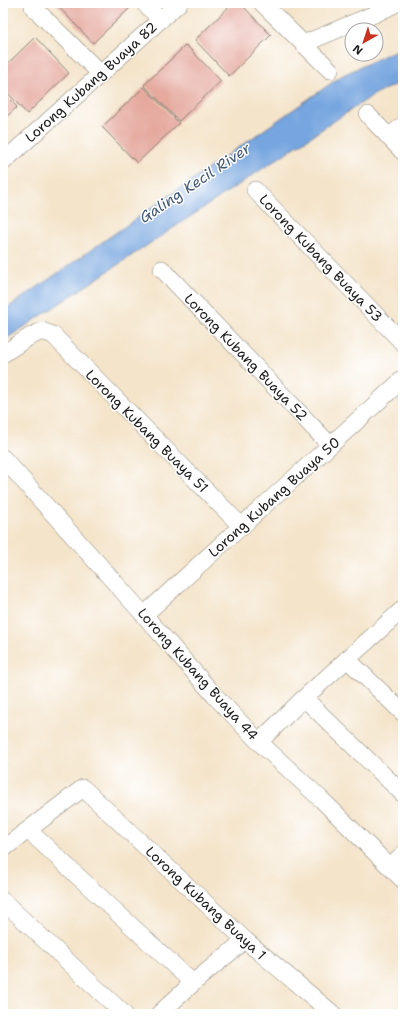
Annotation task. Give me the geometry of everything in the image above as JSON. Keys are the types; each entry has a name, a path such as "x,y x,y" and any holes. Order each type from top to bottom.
{"street":[{"path":"144,3 161,20"},
{"name":"Lorong Kubang Buaya 82","path":"3,162 179,3"},
{"path":"262,3 330,70"},
{"path":"304,44 373,8 397,3"},
{"path":"33,7 101,74"},
{"path":"368,115 403,152"},
{"path":"389,137 403,125"},
{"name":"Lorong Kubang Buaya 53","path":"255,190 403,343"},
{"name":"Lorong Kubang Buaya 52","path":"162,270 330,445"},
{"name":"Lorong Kubang Buaya 51","path":"3,354 29,337 42,331 53,335 242,527"},
{"name":"Lorong Kubang Buaya 50","path":"144,614 242,527 403,379"},
{"name":"Lorong Kubang Buaya 44","path":"3,458 259,742 403,880"},
{"path":"259,742 304,698 403,609"},
{"path":"347,659 403,713"},
{"path":"304,698 403,794"},
{"name":"Lorong Kubang Buaya 1","path":"28,830 83,788 245,940 332,1014"},
{"path":"3,849 28,830 193,983"},
{"path":"390,867 403,854"},
{"path":"3,901 124,1014"},
{"path":"159,1014 193,983 245,940"}],"water":[{"name":"Galing Kecil River","path":"403,47 403,81 375,94 3,341 3,311 343,75 371,62 384,62 384,56"}],"building":[{"path":"55,3 127,3 131,7 93,43"},
{"path":"233,3 240,3 271,35 229,76 195,40"},
{"path":"35,37 69,73 27,114 3,88 3,68"},
{"path":"186,45 221,81 179,121 144,85"},
{"path":"144,87 179,123 137,163 102,127"},
{"path":"3,93 17,107 3,120"}]}
